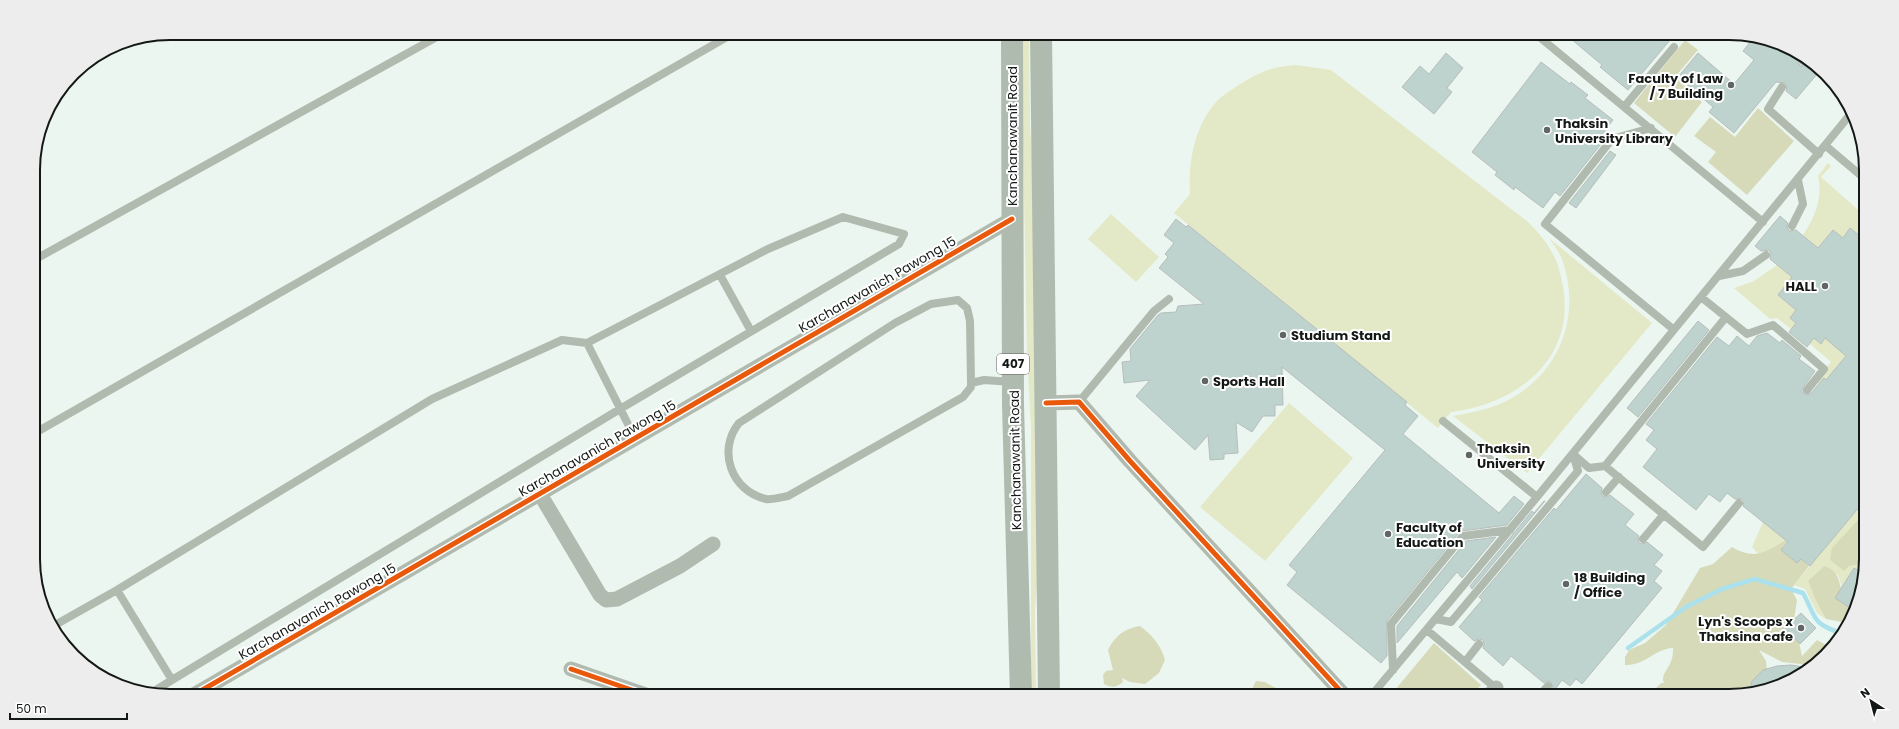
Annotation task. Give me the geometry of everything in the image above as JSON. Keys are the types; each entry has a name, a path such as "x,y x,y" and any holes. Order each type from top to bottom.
{"main road":[{"name":"Kanchanawanit Road","path":"1012,40 1013,382 1021,689"},
{"name":"407","path":"1041,40 1046,403 1047,645 1049,689"},
{"path":"1047,645 1056,679 1061,689"}],"street":[{"name":"Karchanavanich Pawong 15","path":"204,689 1012,219"},
{"path":"1046,403 1079,402 1130,461 1339,689"},
{"path":"540,494 600,594 606,600 617,598 680,566 713,544"},
{"path":"571,669 628,689"}],"lane":[{"path":"40,257 431,40"},
{"path":"40,430 722,40"},
{"path":"1542,40 1651,128 1763,222"},
{"path":"1624,107 1674,47"},
{"path":"1782,87 1768,109 1819,154"},
{"path":"1377,689 1573,454 1673,330 1826,146 1848,117"},
{"path":"1651,128 1612,139 1546,224 1673,330"},
{"path":"1826,146 1859,174"},
{"path":"1792,226 1802,204 1798,180"},
{"path":"58,624 432,399 562,340 587,343 768,249 843,216 904,234 899,244 620,409 158,689"},
{"path":"1719,276 1743,271 1766,255"},
{"path":"720,275 751,331"},
{"path":"1701,297 1747,334 1773,325 1824,369 1807,390"},
{"path":"1079,402 1154,311 1169,299"},
{"path":"958,300 967,308 970,322 971,382 971,387 963,397 788,496 767,499 742,486 732,472 727,457 728,442 733,430 739,423 895,323 931,304 958,300"},
{"path":"1573,454 1589,468 1605,466 1726,318"},
{"path":"587,343 635,438"},
{"path":"971,382 984,380 1013,382"},
{"path":"1443,422 1537,497"},
{"path":"1436,619 1451,622 1578,471 1573,454"},
{"path":"1605,466 1703,547 1739,503"},
{"path":"1606,492 1619,477"},
{"path":"1643,539 1664,514"},
{"path":"1393,670 1391,624 1463,536 1510,530"},
{"path":"117,590 172,680"},
{"path":"1427,630 1493,689"},
{"path":"1464,662 1478,644"},
{"path":"1545,689 1548,686"}],"green space":[{"path":"1021,40 1029,40 1030,126 1033,167 1038,568 1035,612 1036,689 1031,689 1031,430 1027,354"},
{"path":"1685,40 1698,50 1675,77 1702,102 1675,137 1634,103"},
{"path":"1296,65 1331,70 1528,222 1543,238 1553,254 1560,272 1564,294 1564,319 1558,341 1548,360 1534,376 1516,390 1496,400 1474,408 1451,412 1438,428 1174,213 1190,194 1190,169 1195,143 1204,119 1219,99 1256,75 1274,68"},
{"path":"1758,108 1794,141 1747,195 1708,162 1716,152 1694,136 1710,117 1735,137"},
{"path":"1828,163 1831,166 1821,177 1859,211 1859,236 1850,228 1843,238 1833,230 1818,248 1803,235 1811,221 1819,200 1818,176"},
{"path":"1111,214 1159,257 1136,282 1088,239"},
{"path":"1549,238 1652,323 1527,473 1453,416 1500,404 1520,393 1537,379 1550,363 1560,345 1566,326 1569,305 1568,284 1562,259"},
{"path":"1777,265 1792,277 1778,295 1796,310 1790,318 1796,323 1791,329 1777,318 1770,319 1734,288 1754,281"},
{"path":"1814,338 1821,343 1825,338 1843,353 1852,349 1821,386 1816,381 1831,362 1810,344"},
{"path":"1289,403 1353,458 1265,561 1200,507"},
{"path":"1859,507 1858,571 1854,568 1842,587 1838,575 1824,566 1808,581 1816,601 1826,619 1817,613 1805,589 1794,585"},
{"path":"1859,520 1859,564 1849,566 1844,571 1830,560 1832,548"},
{"path":"1763,522 1772,529 1776,524 1791,537 1759,555 1752,547"},
{"path":"1791,537 1781,550 1797,563 1801,559 1809,566 1791,589 1797,600 1794,620 1802,656 1817,640 1826,645 1808,662 1804,664 1782,662 1759,650 1766,661 1767,672 1765,684 1738,689 1655,689 1661,683 1664,683 1663,677 1672,659 1673,648 1660,651 1638,663 1625,665 1625,657 1629,650 1645,643 1666,625 1700,568 1713,564 1732,547 1749,554 1756,554 1769,550"},
{"path":"1824,566 1836,574 1844,596 1851,604 1843,622 1826,619 1816,601 1808,581"},
{"path":"1140,626 1156,641 1161,650 1165,660 1159,673 1145,684 1130,682 1122,678 1123,682 1116,686 1111,687 1104,684 1103,675 1106,671 1113,670 1108,650 1111,645 1117,637 1125,631"},
{"path":"1434,643 1481,685 1477,689 1396,689"},
{"path":"1256,681 1265,682 1277,689 1252,689"}],"building":[{"path":"1572,40 1670,40 1628,90 1600,67 1602,65"},
{"name":"Faculty of Law / 7 Building","path":"1750,41 1755,42 1787,53 1798,60 1800,66 1806,65 1817,74 1796,99 1786,91 1787,87 1785,83 1776,82 1734,133 1709,112 1713,107 1678,77 1698,53 1734,84 1754,60 1743,51"},
{"path":"1446,53 1463,68 1447,88 1452,92 1434,114 1402,87 1420,66 1429,74"},
{"name":"Thaksin University Library","path":"1541,62 1570,84 1571,82 1588,95 1585,98 1613,120 1597,141 1601,144 1560,196 1555,192 1543,208 1515,187 1514,190 1495,175 1497,172 1472,152"},
{"path":"1610,151 1616,155 1576,208 1569,203"},
{"path":"1780,216 1788,223 1787,227 1789,231 1796,230 1818,248 1833,230 1843,238 1850,228 1859,235 1859,507 1810,566 1801,559 1797,563 1781,550 1788,542 1743,506 1744,501 1742,499 1735,499 1727,493 1720,502 1709,494 1696,510 1643,467 1657,449 1646,440 1654,430 1646,424 1717,337 1729,346 1737,336 1749,346 1757,336 1767,333 1780,343 1782,340 1801,356 1799,359 1815,371 1802,389 1802,392 1807,395 1811,393 1824,378 1826,380 1846,356 1825,338 1821,344 1814,338 1807,347 1789,332 1796,323 1790,318 1796,310 1778,295 1792,277 1770,259 1771,254 1769,250 1761,251 1755,246"},
{"path":"1176,219 1186,227 1188,225 1407,402 1405,405 1418,416 1403,434 1499,513 1514,496 1524,504 1507,525 1462,531 1459,533 1387,621 1387,656 1381,663 1287,585 1297,572 1289,565 1385,450 1282,367 1283,405 1275,405 1275,416 1263,416 1252,432 1236,422 1238,453 1224,454 1224,459 1210,460 1208,435 1195,450 1136,396 1150,380 1124,383 1122,362 1131,361 1130,349 1158,315 1161,313 1176,312 1178,306 1204,304 1159,268 1168,257 1165,254 1174,243 1164,235"},
{"path":"1698,321 1709,330 1638,417 1627,408"},
{"name":"18 Building / Office","path":"1586,474 1602,488 1601,493 1603,496 1607,497 1610,495 1634,514 1625,525 1639,536 1639,543 1642,544 1647,542 1663,555 1654,565 1662,571 1654,581 1662,588 1582,684 1576,679 1570,686 1562,680 1555,689 1553,689 1551,682 1547,681 1544,683 1511,656 1503,666 1483,648 1483,640 1479,639 1474,641 1459,627 1482,600 1479,597 1554,508 1556,510"},
{"path":"1544,501 1472,589 1470,586 1532,511 1534,513"},
{"path":"1496,537 1462,578 1457,572 1397,643 1397,626 1466,541"},
{"path":"1854,568 1858,571 1855,593 1850,607 1835,598"},
{"name":"Lyn's Scoops x Thaksina cafe","path":"1801,613 1816,628 1800,644 1785,628"},
{"path":"1791,665 1802,667 1779,679 1750,688 1752,681 1763,670 1777,666"}],"waterway":[{"path":"1628,648 1686,607 1722,589 1755,579 1803,593 1813,614 1819,622 1837,632"}],"cycle path":[{"path":"204,689 1012,219"},
{"path":"1046,403 1079,402 1130,461 1339,689"},
{"path":"571,669 629,689"}],"place":[{"name":"Faculty of Law / 7 Building","path":"1731,85"},
{"name":"Thaksin University Library","path":"1547,130"},
{"name":"HALL","path":"1825,286"},
{"name":"Studium Stand","path":"1283,335"},
{"name":"Sports Hall","path":"1205,381"},
{"name":"Thaksin University","path":"1469,455"},
{"name":"Faculty of Education","path":"1388,534"},
{"name":"18 Building / Office","path":"1566,584"},
{"name":"Lyn's Scoops x Thaksina cafe","path":"1801,628"}]}
